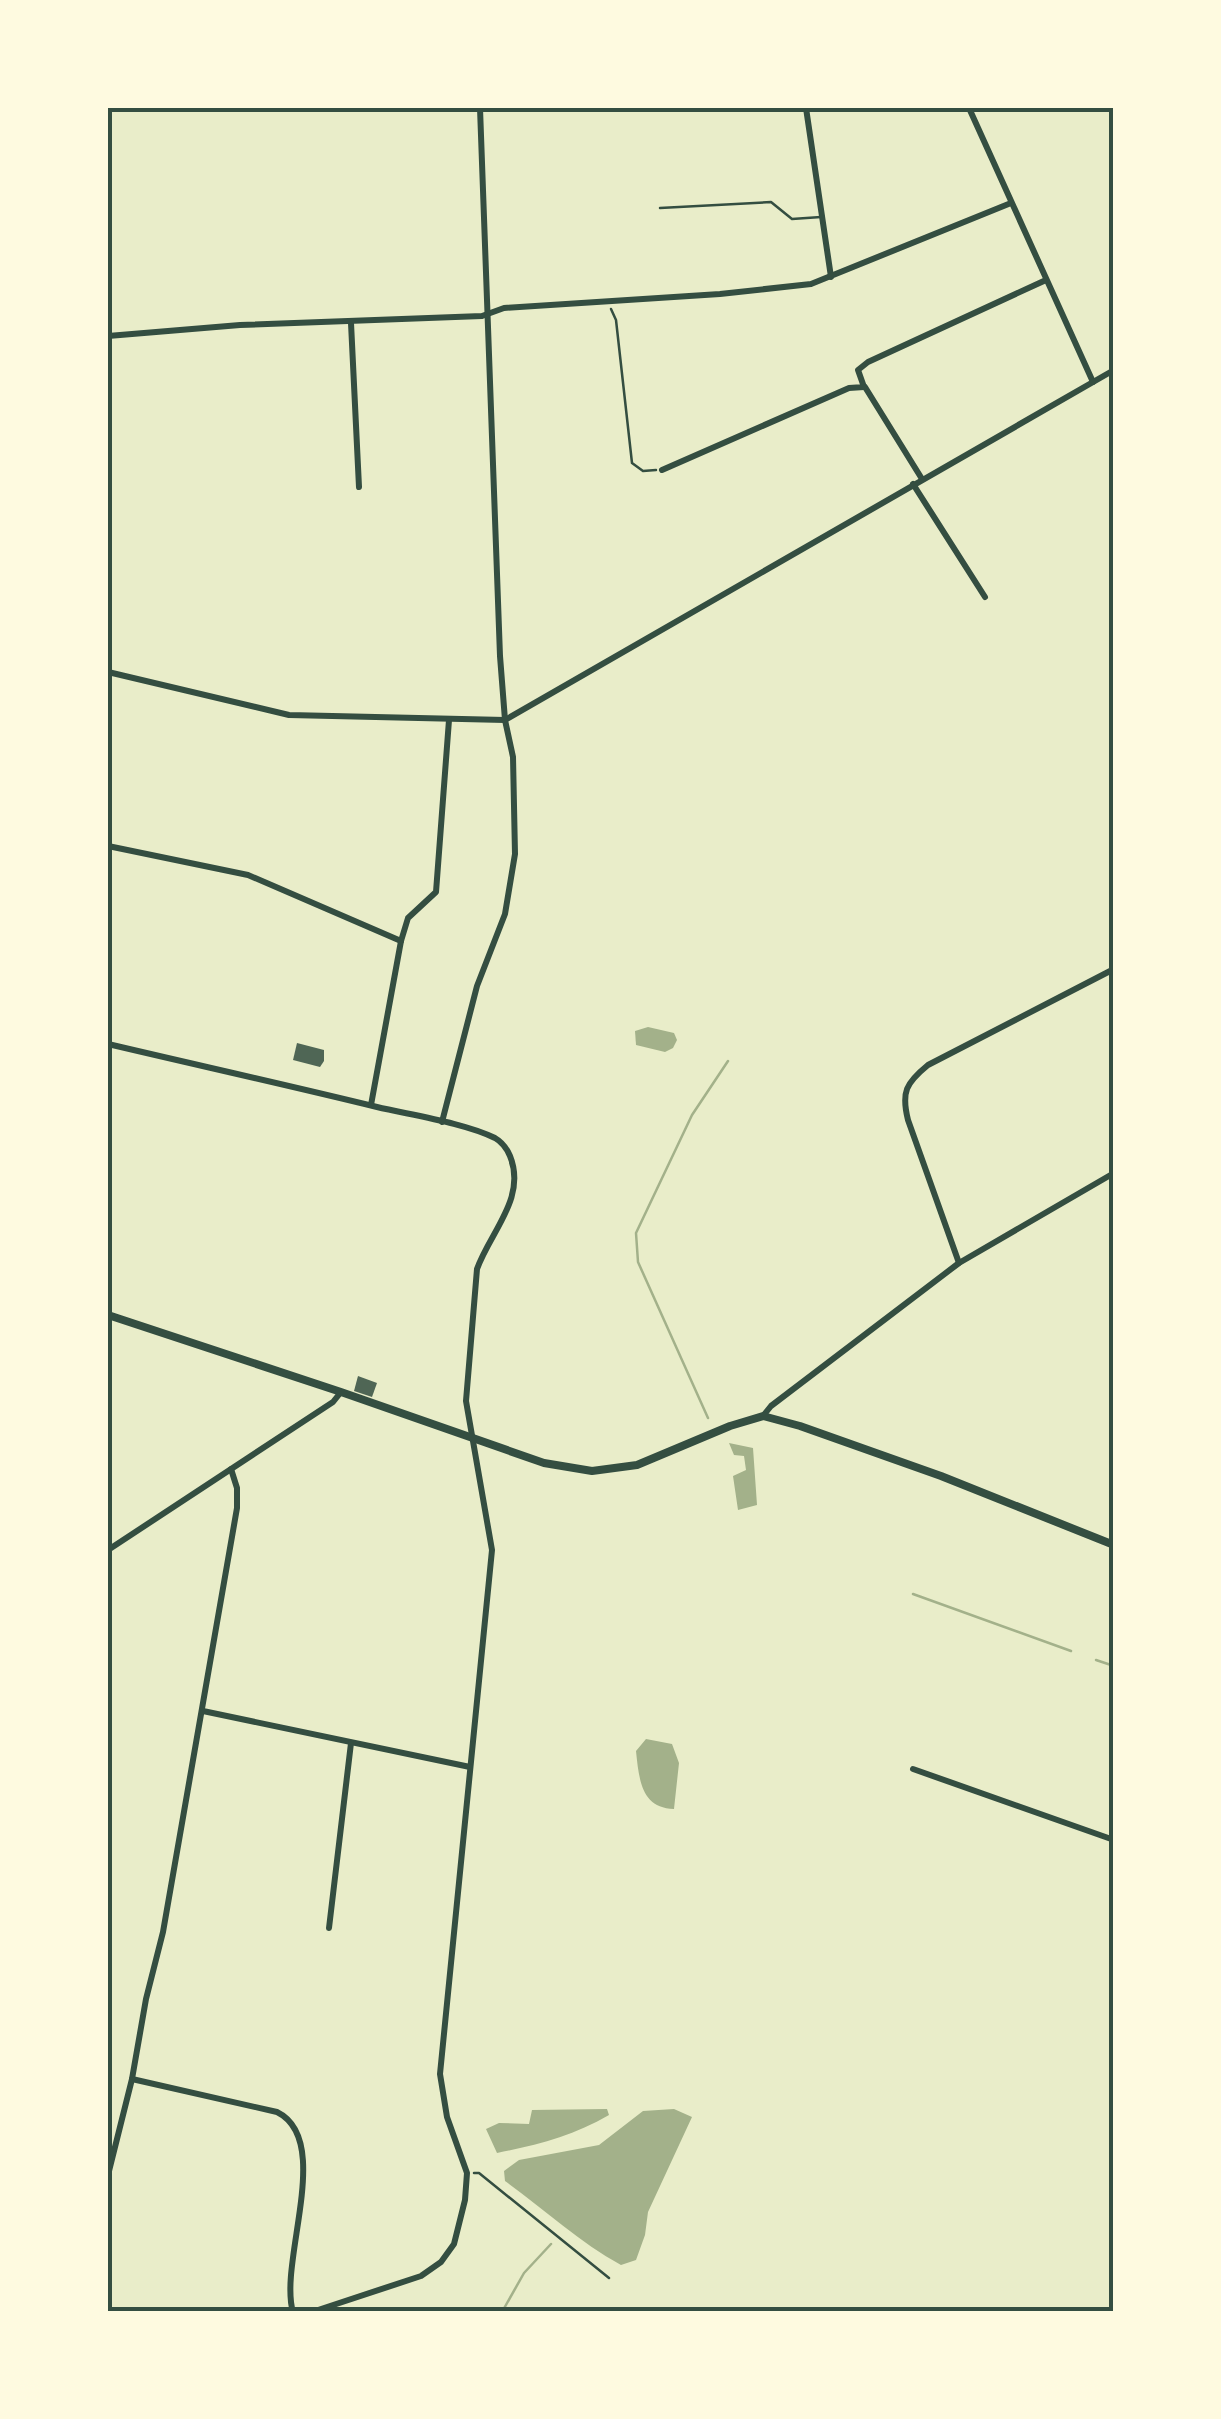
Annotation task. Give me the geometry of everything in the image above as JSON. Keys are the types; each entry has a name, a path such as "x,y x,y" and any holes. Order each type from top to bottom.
{"street":[{"path":"442,1122 476,986 510,894 515,854 512,757 505,720 480,108"},
{"path":"806,108 831,277"},
{"path":"969,108 1093,382"},
{"path":"108,336 240,325 482,316 504,308 811,284 1011,204"},
{"path":"922,479 864,387 858,370 1046,280"},
{"path":"352,323 359,487"},
{"path":"108,672 289,715 505,720 1114,370"},
{"path":"662,470 849,388 864,387"},
{"path":"913,484 985,597"},
{"path":"371,1105 400,941 408,918 436,892 449,720"},
{"path":"108,846 248,875 400,941"},
{"path":"959,1263 908,1120 903,1102 906,1088 928,1065 1114,968"},
{"path":"108,1044 442,1122 498,1139 514,1168 514,1190 484,1248 472,1295 466,1401 492,1550 440,2074 447,2118 467,2173 460,2224 454,2244 441,2262 422,2276 312,2312"},
{"path":"763,1416 959,1263 1114,1173"},
{"path":"108,1316 544,1464 609,1470 652,1460 763,1416 940,1476 1114,1544"},
{"path":"108,1550 333,1402 341,1392"},
{"path":"108,2175 164,1932 237,1508 237,1488 231,1469"},
{"path":"202,1711 471,1767"},
{"path":"328,1928 351,1743"},
{"path":"913,1768 1114,1840"},
{"path":"132,2079 277,2112 292,2121 299,2135 302,2197 288,2286 293,2312"}],"lane":[{"path":"660,208 771,202 792,219 823,216"}],"path":[{"path":"606,301 616,320 632,463 643,471 662,470"},
{"path":"467,2173 478,2173 609,2278"}],"shaded area":[{"path":"648,1027 674,1033 677,1040 673,1048 665,1052 636,1045 635,1031"},
{"path":"729,1443 753,1448 757,1505 738,1510 733,1476 746,1470 744,1456 734,1455"},
{"path":"646,1739 672,1744 679,1763 674,1809 655,1803 644,1790 636,1751"},
{"path":"607,2109 609,2115 568,2134 497,2153 486,2129 499,2123 529,2124 532,2110"},
{"path":"674,2109 692,2117 648,2212 636,2260 621,2265 606,2256 505,2181 504,2171 519,2160 599,2145 643,2111"}],"building":[{"path":"297,1043 324,1050 320,1067 293,1060"},
{"path":"358,1376 377,1383 372,1397 354,1391"}],"waterway":[{"path":"708,1418 638,1262 636,1233 692,1115 728,1061"},
{"path":"913,1594 1071,1651"},
{"path":"1096,1660 1114,1666"},
{"path":"502,2312 524,2273 551,2244"}]}
